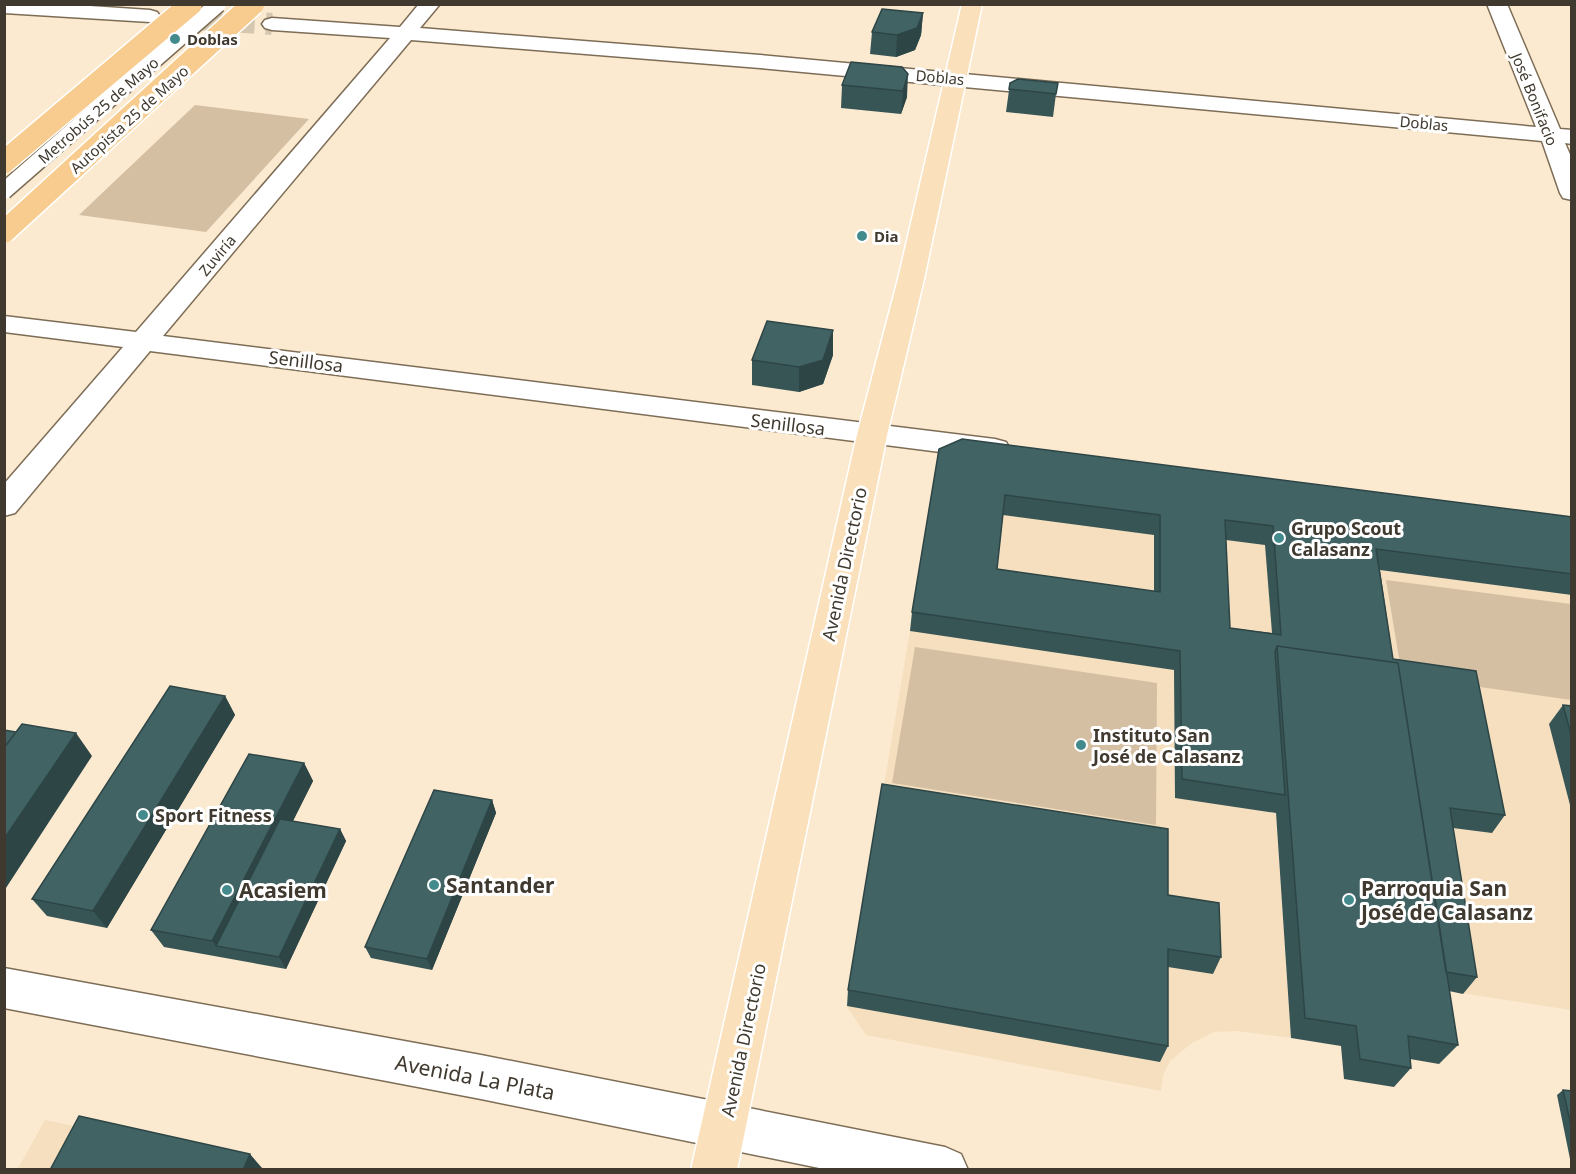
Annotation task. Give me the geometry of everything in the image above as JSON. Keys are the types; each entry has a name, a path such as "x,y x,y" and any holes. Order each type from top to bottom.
{"highway":[{"path":"4,162 191,4"},
{"name":"Autopista 25 de Mayo","path":"4,232 253,4"}],"main road":[{"name":"Avenida Directorio","path":"714,1170 872,435 911,279 972,4"}],"street":[{"name":"Zuviría","path":"4,506 430,4"},
{"name":"José Bonifacio","path":"1497,4 1561,136 1572,194"},
{"path":"4,7 150,16"},
{"name":"Doblas","path":"272,24 407,32 956,78 1561,136"},
{"name":"Senillosa","path":"4,324 1026,453"},
{"name":"Avenida La Plata","path":"4,988 470,1075 945,1170"}],"lane":[{"name":"Metrobús 25 de Mayo","path":"4,191 218,4"}],"shaded area":[{"path":"195,105 309,119 206,232 79,215"},
{"name":"Instituto San José de Calasanz","path":"937,469 1571,538 1571,1010 1428,988 1266,671 1291,1038 1237,1031 1214,1032 1192,1043 1170,1061 1163,1075 1161,1091 866,1035 847,1007"},
{"path":"1386,580 1571,604 1571,700 1402,676"},
{"path":"915,647 1157,683 1156,825 892,783"},
{"path":"45,1120 95,1130 272,1169 17,1170"}],"building":[{"path":"882,9 923,13 917,28 897,35 872,32"},
{"path":"851,62 902,67 908,74 903,91 842,85"},
{"path":"1018,79 1058,83 1056,94 1009,89 1010,83"},
{"path":"767,321 833,330 823,360 799,367 752,360"},
{"path":"962,439 1572,517 1572,574 1376,549 1393,659 1476,671 1505,815 1450,808 1477,977 1446,972 1398,663 1277,646 1275,652 1285,795 1182,779 1180,651 912,612 939,449","holes":["1005,495 1160,515 1160,592 997,569","1225,520 1273,526 1281,635 1230,628"]},
{"name":"Parroquia San José de Calasanz","path":"1277,646 1398,663 1458,1045 1408,1036 1411,1068 1360,1059 1356,1026 1305,1018"},
{"path":"170,686 225,696 93,911 32,899"},
{"path":"1563,705 1572,706 1572,738"},
{"path":"22,724 76,733 4,839 4,748"},
{"path":"4,730 16,732 4,748"},
{"name":"Acasiem","path":"249,754 304,763 212,941 151,930"},
{"path":"882,784 1168,829 1168,895 1219,903 1221,957 1168,949 1168,1046 848,990"},
{"name":"Santander","path":"434,790 492,800 427,959 365,947"},
{"path":"280,819 340,829 279,957 216,946"},
{"path":"1563,1090 1572,1091 1572,1130"},
{"path":"79,1116 250,1154 243,1170 50,1170"}],"tunnel":[{"path":"167,17 272,24"}],"place":[{"name":"Doblas","path":"175,39"},
{"name":"Dia","path":"862,236"},
{"name":"Grupo Scout Calasanz","path":"1279,538"},
{"name":"Instituto San José de Calasanz","path":"1081,745"},
{"name":"Sport Fitness","path":"143,815"},
{"name":"Santander","path":"434,885"},
{"name":"Acasiem","path":"227,890"},
{"name":"Parroquia San José de Calasanz","path":"1349,900"}]}
